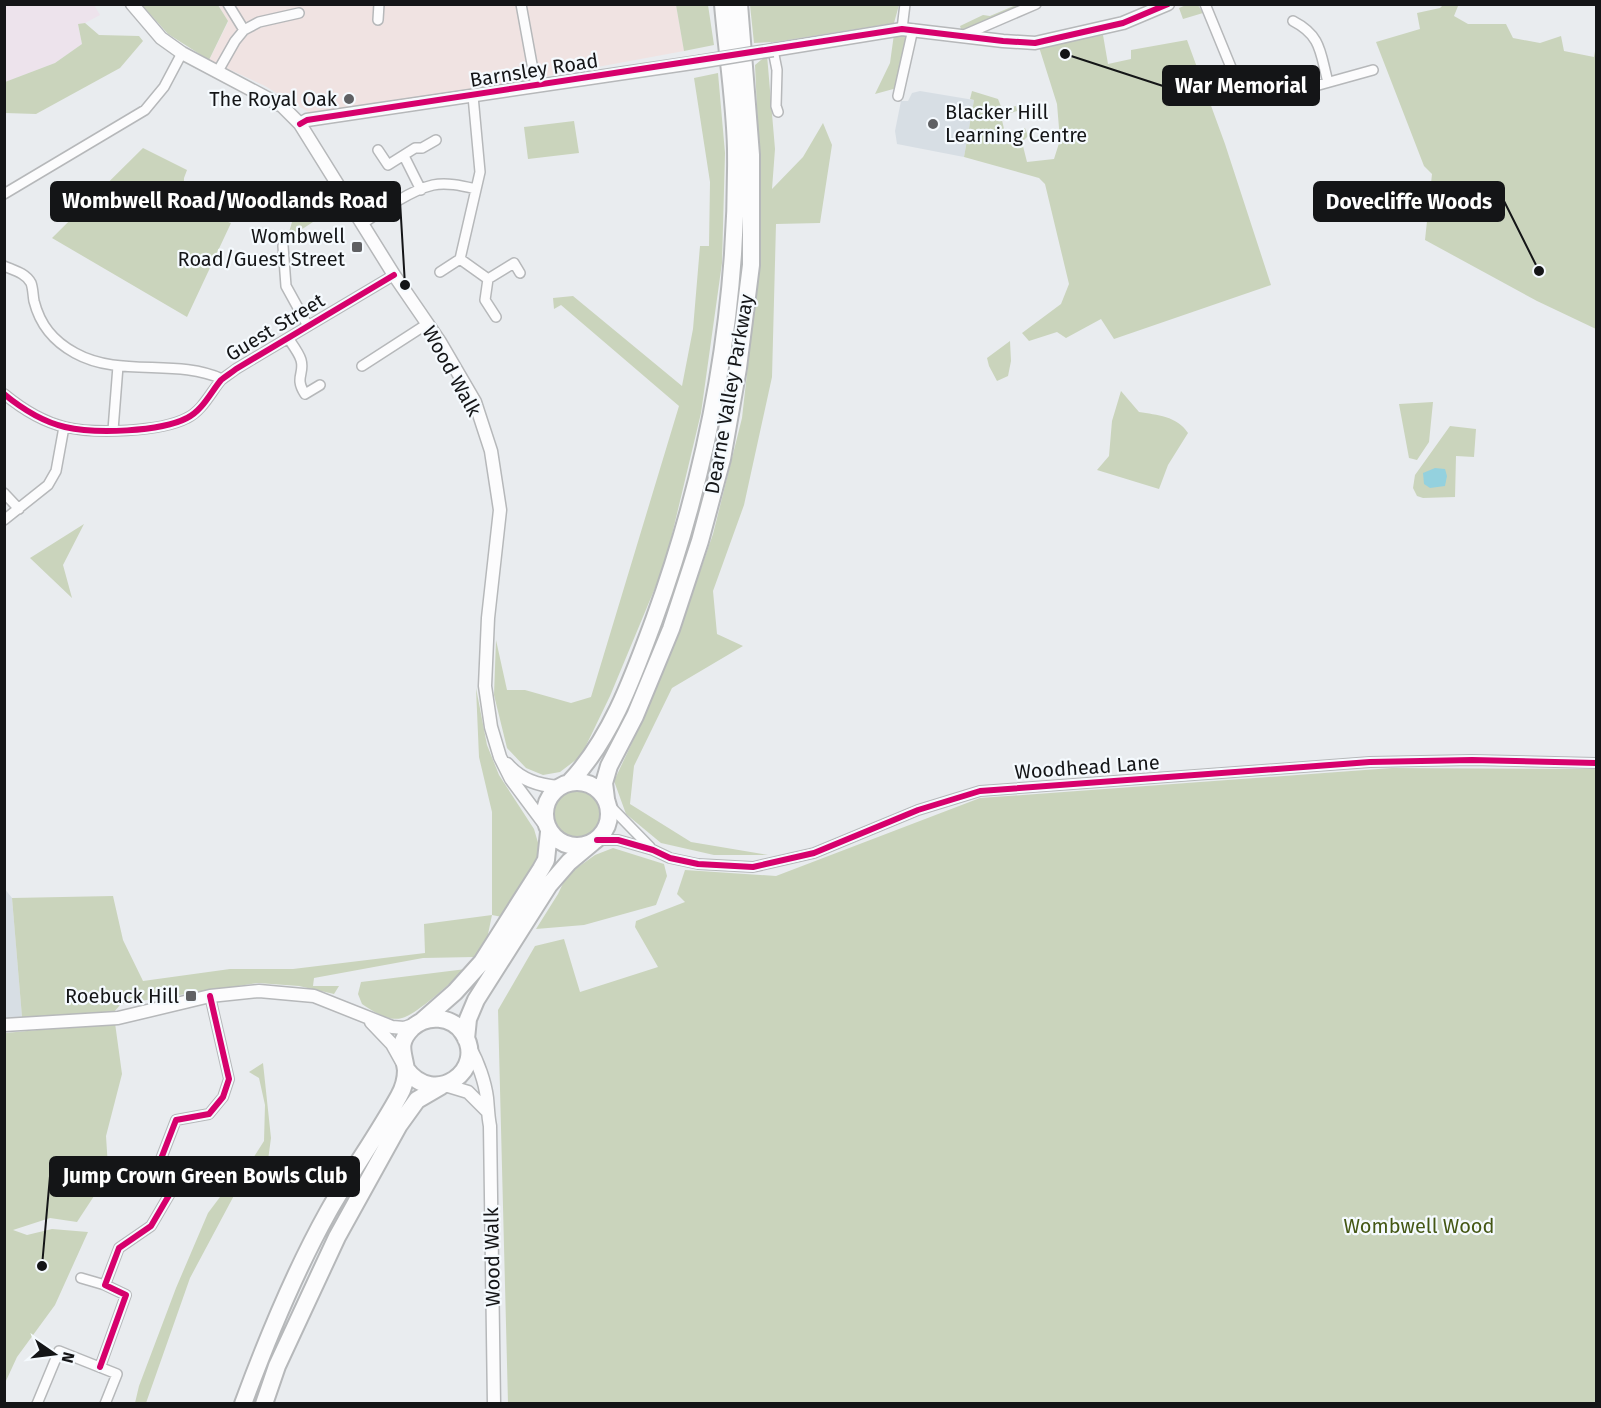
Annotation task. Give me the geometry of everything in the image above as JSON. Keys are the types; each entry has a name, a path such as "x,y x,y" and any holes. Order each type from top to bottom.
{"highway":[{"name":"Dearne Valley Parkway","path":"563,785 596,751 634,671 670,576 698,480 718,378 734,254 736,147 723,4"},
{"name":"Dearne Valley Parkway","path":"607,802 603,783 609,766 635,716 671,629 700,541 722,459 738,368 751,265 751,155 739,4"},
{"path":"264,1404 277,1366 337,1236 399,1125 417,1100 453,1081 465,1069 468,1062 467,1042 471,1011 549,885 569,862 595,841 607,827 609,812 607,802 599,790 590,784 579,782 563,785 552,793 544,809 548,829 548,850 542,869 482,962 455,992 413,1027 404,1041 402,1057 405,1067 415,1079 428,1085 444,1085"},
{"path":"548,829 556,839 574,847 595,841"},
{"path":"421,1022 437,1019 452,1023 458,1027 467,1042"},
{"path":"243,1404 292,1284 327,1213 401,1092 405,1067"}],"main road":[{"name":"Wood Walk","path":"132,4 161,38 182,53 282,106 300,124 394,275 440,342 475,402 491,451 500,510 488,618 485,686 491,727 500,757 511,779 548,829"},
{"name":"Barnsley Road","path":"300,124 307,120 908,29 1035,43 1123,23 1168,4"},
{"path":"500,757 512,770 533,783 563,785"},
{"path":"4,1025 118,1018 210,996 259,991 314,996 368,1019 398,1028 421,1022"},
{"path":"368,1019 387,1037 405,1067"},
{"name":"Wood Walk","path":"467,1042 476,1058 487,1097 490,1126 494,1404"},
{"path":"444,1085 468,1092 487,1111"}],"street":[{"path":"228,4 244,30"},
{"path":"378,20 379,4"},
{"path":"521,4 536,86"},
{"path":"898,96 908,29 904,4"},
{"path":"963,35 1036,4"},
{"path":"1204,4 1237,82 1248,93 1257,97 1270,97 1373,70"},
{"path":"218,71 244,30 259,22 299,13"},
{"path":"1293,21 1308,28 1316,39 1328,82"},
{"path":"773,50 777,70 776,106 778,112"},
{"path":"6,189 145,110 164,87 182,53"},
{"path":"440,272 460,259 480,172 473,96"},
{"path":"378,150 388,165 415,148 422,148 436,140"},
{"path":"404,156 421,190"},
{"path":"362,224 421,190 435,185 476,189"},
{"path":"283,246 286,286 308,326"},
{"path":"460,259 488,279"},
{"path":"488,279 514,263 520,273"},
{"name":"Guest Street","path":"4,266 23,274 31,283 39,318 50,334 77,354 118,366 164,366 214,375 222,380"},
{"name":"Guest Street","path":"4,394 24,410 64,427 88,430 154,427 189,417 222,380 236,369 394,275"},
{"path":"488,279 485,300 496,317"},
{"path":"362,366 427,324"},
{"path":"288,338 302,361 299,381 303,392 305,394 320,385"},
{"path":"113,430 118,366"},
{"path":"4,520 48,485 56,471 64,427"},
{"path":"4,493 19,508"},
{"name":"Woodhead Lane","path":"595,841 618,840 653,850 670,858 698,864 753,867 814,853 918,810 980,791 1370,762 1472,760 1596,763"},
{"name":"Woodhead Lane","path":"607,802 653,850"},
{"path":"105,1285 119,1248 151,1226 176,1185 159,1164 176,1120 208,1114 223,1097 229,1079 210,996"},
{"path":"81,1278 105,1285 126,1295 100,1368"},
{"path":"37,1404 58,1351 117,1374 105,1404"}],"shaded area":[{"path":"218,4 676,5 684,51 489,87 310,113 265,86 209,60 228,22"},
{"path":"5,5 94,5 100,15 78,25 82,44 55,63 5,82"},
{"path":"920,91 974,100 964,157 897,144 895,131 901,101 908,101 912,93"},
{"path":"4,888 12,898 22,1017 5,1018"}],"green space":[{"path":"750,4 899,5 894,23 775,42 754,43"},
{"path":"142,5 218,5 228,21 209,60 168,34"},
{"path":"676,5 708,5 714,45 684,51"},
{"path":"1016,5 1030,5 972,28 961,29 960,26 983,15 990,16"},
{"path":"1186,5 1198,5 1203,13 1183,19 1179,8"},
{"path":"1443,5 1458,6 1454,16 1468,24 1506,24 1513,38 1540,43 1561,36 1564,51 1594,57 1596,45 1596,329 1537,301 1425,240 1432,174 1424,166 1376,42 1420,29 1417,13 1440,8"},
{"path":"85,23 99,35 139,36 143,41 120,68 36,114 5,113 5,82 55,63 82,44 78,24"},
{"path":"894,34 907,36 897,88 875,94 890,63"},
{"path":"1103,35 1108,64 1131,59 1131,50 1187,40 1225,144 1271,285 1114,339 1101,319 1066,338 1057,332 1029,341 1022,333 1061,304 1069,284 1045,184 1039,178 964,157 974,100 970,99 972,91 998,99 1002,109 1016,106 1017,111 1001,116 1005,133 1025,128 1028,136 1022,142 1027,162 1054,159 1060,140 1057,104 1039,47"},
{"path":"767,55 775,149 772,189 803,157 823,123 832,145 820,223 776,224 772,377 744,505 713,591 717,634 743,646 672,688 634,766 630,804 691,842 768,855 714,855 661,843 626,814 614,781 647,711 681,626 713,534 742,418 757,284 760,174 755,65"},
{"path":"718,73 725,153 722,263 701,413 665,564 610,696 581,756 560,772 543,775 526,768 507,748 494,695 496,640 507,690 525,690 571,703 591,697 679,406 561,305 554,309 553,298 573,296 682,386 693,329 700,246 709,246 710,182 694,78"},
{"path":"574,121 579,153 528,159 524,127"},
{"path":"143,148 187,170 184,178 183,206 231,223 187,317 52,238"},
{"path":"328,186 339,205 287,239 292,222 287,210"},
{"path":"1010,341 1011,361 1008,376 997,381 987,358"},
{"path":"1121,391 1139,412 1160,415 1172,420 1188,433 1168,465 1159,489 1097,470 1109,456 1112,421"},
{"path":"1433,402 1429,442 1417,460 1409,458 1399,404"},
{"path":"1450,426 1476,429 1474,457 1456,456 1455,497 1423,498 1417,496 1413,488 1415,475"},
{"path":"84,524 63,565 72,598 30,558"},
{"path":"476,688 487,745 499,775 534,829 539,846 536,863 502,917 492,915 492,812 479,757"},
{"name":"Wombwell Wood","path":"1392,768 1596,769 1596,1403 508,1403 498,1010 535,946 564,939 580,992 658,967 635,927 636,921 685,902 677,894 685,870 776,876 980,798"},
{"path":"573,790 583,790 598,800 602,814 598,828 592,834 583,838 573,838 558,828 554,819 554,809 564,794"},
{"path":"613,848 664,864 667,876 656,905 584,925 536,929 567,875 595,855"},
{"path":"113,896 123,940 143,981 230,969 293,969 425,953 424,924 492,915 487,939 474,957 423,958 314,978 313,986 339,986 334,994 299,986 258,983 121,1004 113,1013 22,1017 12,898"},
{"path":"466,969 426,1004 402,1018 391,1018 376,1013 362,1004 358,994 361,982"},
{"path":"115,1023 122,1074 106,1136 108,1167 98,1190 77,1222 50,1218 13,1230 27,1235 52,1229 88,1232 55,1305 17,1357 5,1383 5,1033"},
{"path":"263,1063 271,1138 268,1160 257,1175 238,1188 190,1278 146,1403 135,1403 139,1386 176,1288 208,1213 232,1181 250,1163 264,1141 265,1105 259,1078 249,1072"}],"water":[{"path":"1435,468 1445,469 1447,476 1445,486 1430,488 1424,484 1423,473"}],"cycle path":[{"path":"300,124 307,120 902,29 1035,43 1123,23 1168,4"},
{"path":"4,394 41,418 65,427 110,431 144,429 175,423 197,411 221,380 236,369 394,275"},
{"path":"597,840 618,840 653,850 670,858 698,864 753,867 814,853 918,810 980,791 1370,762 1472,760 1596,763"},
{"path":"100,1367 126,1295 105,1285 119,1248 151,1226 175,1185 159,1164 176,1120 209,1114 223,1097 229,1079 210,996"}],"place":[{"name":"War Memorial","path":"1065,54"},
{"name":"The Royal Oak","path":"349,99"},
{"name":"Blacker Hill Learning Centre","path":"933,124"},
{"name":"Wombwell Road/Guest Street","path":"357,247"},
{"name":"Dovecliffe Woods","path":"1539,271"},
{"name":"Wombwell Road/Woodlands Road","path":"405,285"},
{"name":"Roebuck Hill","path":"191,996"},
{"name":"Jump Crown Green Bowls Club","path":"42,1266"}]}
